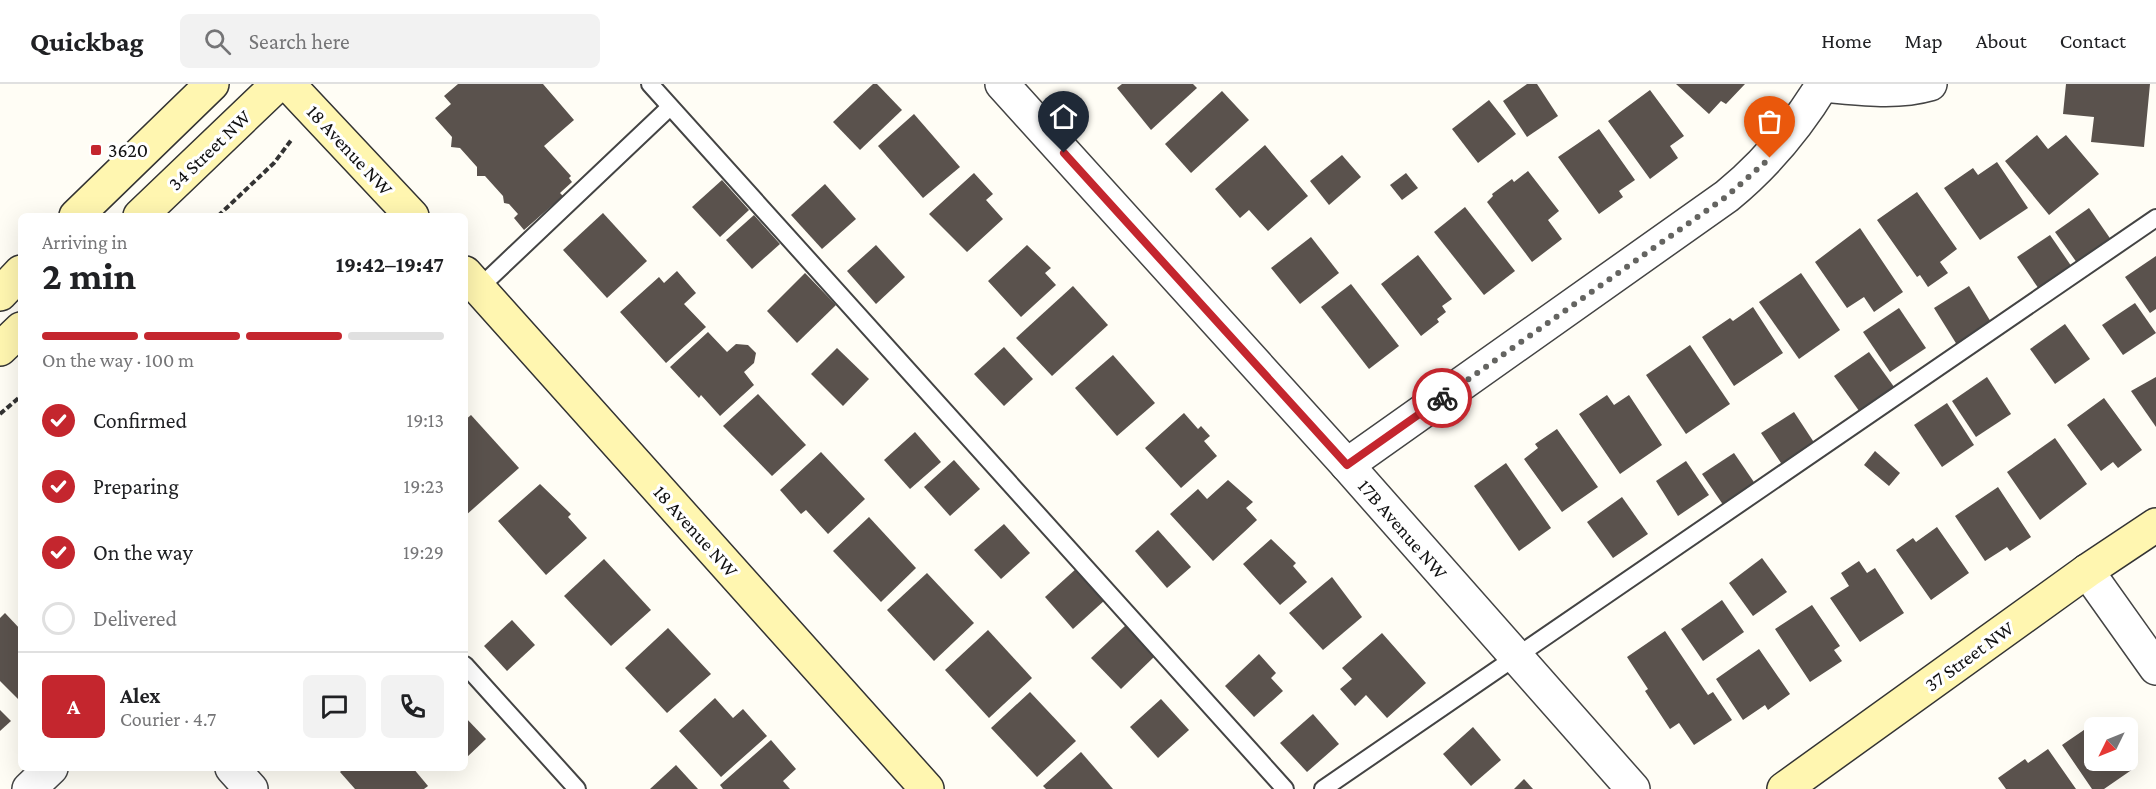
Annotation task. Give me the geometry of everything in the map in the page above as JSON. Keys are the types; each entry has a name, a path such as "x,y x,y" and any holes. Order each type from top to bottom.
{"street":[{"path":"79,213 212,84"},
{"name":"34 Street NW","path":"143,213 278,84"},
{"name":"18 Avenue NW","path":"288,84 409,213"},
{"name":"17B Avenue NW","path":"1002,84 1347,465 1633,789"},
{"path":"1347,465 1727,196 1770,158 1823,85 1883,90 1930,84"},
{"path":"0,294 18,275"},
{"name":"18 Avenue NW","path":"472,280 927,789"},
{"path":"0,349 18,332"},
{"name":"37 Street NW","path":"1784,789 2087,571 2156,525"},
{"path":"2087,571 2156,668"},
{"path":"29,789 48,771"},
{"path":"235,771 251,789"}],"lane":[{"path":"650,84 1285,789"},
{"path":"472,280 670,107"},
{"path":"1323,789 2156,218"},
{"path":"468,668 577,789"}],"path":[{"path":"221,213 274,163 285,148"},
{"path":"0,414 18,399"}],"building":[{"path":"458,84 543,84 574,120 544,146 571,176 569,178 572,182 560,193 563,196 524,230 514,218 518,214 509,204 504,203 503,196 485,176 477,176 477,167 460,148 451,147 452,137 435,118 451,104 444,96"},
{"path":"873,84 877,84 902,110 860,150 833,122"},
{"path":"1122,84 1193,84 1197,88 1151,130 1117,88"},
{"path":"1527,84 1537,84 1558,116 1527,137 1503,101"},
{"path":"1676,84 1745,84 1726,104 1721,101 1709,114"},
{"path":"2066,84 2150,84 2144,147 2091,142 2094,117 2063,114"},
{"path":"1650,90 1684,136 1670,146 1678,158 1650,179 1608,121"},
{"path":"1222,91 1249,120 1191,173 1165,144"},
{"path":"1489,100 1516,134 1478,163 1452,129"},
{"path":"914,114 960,167 923,198 878,146"},
{"path":"1599,129 1635,180 1619,191 1623,197 1599,214 1558,157"},
{"path":"2037,135 2048,149 2066,135 2099,174 2049,215 2005,161"},
{"path":"1265,145 1308,196 1268,231 1249,210 1240,218 1215,189"},
{"path":"1342,155 1361,177 1329,205 1310,181"},
{"path":"1997,162 2028,208 1980,240 1944,188 1973,168 1978,175"},
{"path":"1528,171 1559,211 1548,220 1562,239 1532,262 1487,202 1493,196 1492,194 1512,179 1514,182"},
{"path":"974,173 993,194 986,200 1003,219 967,252 929,214"},
{"path":"1406,173 1418,188 1402,200 1390,185"},
{"path":"722,180 749,210 720,237 692,207"},
{"path":"825,184 856,219 822,249 791,215"},
{"path":"1917,192 1957,249 1940,262 1948,273 1928,287 1920,275 1917,277 1877,220"},
{"path":"1465,207 1515,271 1484,295 1434,232"},
{"path":"2089,208 2114,244 2080,267 2055,232"},
{"path":"603,213 647,261 607,298 563,250"},
{"path":"754,215 780,244 752,269 726,240"},
{"path":"1860,228 1903,292 1874,312 1864,297 1847,308 1815,262"},
{"path":"2050,235 2074,270 2041,292 2017,257"},
{"path":"1311,237 1339,273 1300,304 1271,268"},
{"path":"876,245 905,277 876,304 847,271"},
{"path":"1027,245 1051,268 1045,273 1056,285 1021,317 988,281"},
{"path":"1418,255 1452,299 1442,306 1446,312 1437,319 1439,322 1421,336 1381,284"},
{"path":"2156,256 2156,309 2150,313 2125,277"},
{"path":"677,271 696,293 684,304 706,327 666,363 620,312 659,277 664,283"},
{"path":"805,273 836,305 797,343 767,311"},
{"path":"1801,273 1840,330 1799,359 1759,302"},
{"path":"1351,284 1399,346 1369,369 1321,307"},
{"path":"1073,286 1108,325 1052,376 1016,338"},
{"path":"1969,286 1994,327 1959,348 1934,308"},
{"path":"2135,303 2156,333 2123,355 2102,325"},
{"path":"1753,307 1783,353 1734,386 1702,337 1730,318 1733,321"},
{"path":"1899,308 1926,348 1890,372 1863,332"},
{"path":"2065,324 2090,359 2055,384 2030,349"},
{"path":"708,332 727,352 736,344 748,345 756,353 754,363 744,372 754,385 720,416 701,395 699,398 670,367"},
{"path":"1690,345 1730,404 1686,434 1646,375"},
{"path":"1004,347 1033,379 1004,406 974,374"},
{"path":"837,348 869,379 843,406 811,374"},
{"path":"1869,352 1897,391 1862,415 1834,376"},
{"path":"1113,355 1155,403 1117,436 1075,388"},
{"path":"1987,377 2011,414 1976,437 1952,401"},
{"path":"2156,377 2156,427 2131,391"},
{"path":"758,394 806,445 772,476 723,426"},
{"path":"1607,395 1614,405 1629,395 1662,445 1620,474 1579,414"},
{"path":"2104,398 2142,450 2118,468 2113,462 2101,471 2067,425"},
{"path":"1947,403 1974,445 1942,467 1914,425"},
{"path":"1794,412 1817,447 1785,469 1761,433"},
{"path":"1184,413 1198,429 1201,426 1210,436 1204,441 1217,456 1181,488 1145,448"},
{"path":"471,415 519,468 468,513 468,418"},
{"path":"1557,429 1598,487 1562,512 1524,459 1538,448 1535,444"},
{"path":"915,432 941,462 910,489 884,460"},
{"path":"2055,438 2087,484 2040,520 2007,472"},
{"path":"1875,451 1900,473 1889,486 1864,465"},
{"path":"821,452 865,499 828,534 806,510 801,514 780,490"},
{"path":"1734,453 1758,488 1726,509 1702,474"},
{"path":"954,460 980,489 950,516 924,487"},
{"path":"1686,461 1709,495 1678,516 1656,481"},
{"path":"1506,463 1551,528 1519,551 1474,486"},
{"path":"1228,480 1253,502 1246,508 1257,520 1213,561 1170,514 1198,489 1207,499"},
{"path":"540,484 571,514 568,517 587,538 546,575 498,521"},
{"path":"1998,487 2031,537 2010,551 2007,547 1985,561 1955,516"},
{"path":"1622,497 1648,534 1613,558 1587,522"},
{"path":"869,517 916,568 881,602 833,551"},
{"path":"1004,524 1030,553 1001,579 974,550"},
{"path":"1937,527 1969,573 1931,600 1896,550 1913,538 1916,542"},
{"path":"1158,530 1191,567 1167,588 1135,551"},
{"path":"1271,539 1296,563 1293,566 1307,582 1280,605 1243,564"},
{"path":"1762,558 1787,592 1753,616 1729,583"},
{"path":"604,559 651,610 611,646 564,596"},
{"path":"1859,561 1867,573 1875,568 1904,613 1860,642 1830,598 1849,586 1841,573"},
{"path":"1077,568 1105,600 1073,629 1045,597"},
{"path":"927,573 974,623 934,661 887,610"},
{"path":"1332,577 1362,617 1323,650 1289,613"},
{"path":"1722,600 1744,632 1703,661 1681,629"},
{"path":"1812,605 1840,646 1834,650 1842,661 1810,682 1775,629"},
{"path":"5,613 18,627 18,699 0,681 0,618"},
{"path":"512,620 535,645 507,671 484,646"},
{"path":"1126,625 1156,655 1121,689 1091,658"},
{"path":"668,628 711,674 667,713 625,668"},
{"path":"988,630 1032,678 989,718 945,670"},
{"path":"1665,631 1708,695 1713,692 1732,720 1694,745 1679,723 1670,729 1645,691 1648,689 1627,657"},
{"path":"1382,633 1426,683 1387,718 1366,695 1355,706 1340,689 1352,679 1342,668"},
{"path":"1759,649 1790,694 1768,710 1765,705 1743,720 1716,679"},
{"path":"1259,654 1276,673 1271,678 1283,691 1254,717 1225,686"},
{"path":"1030,692 1076,741 1037,777 991,728"},
{"path":"715,698 733,718 743,709 767,736 721,777 679,731"},
{"path":"1161,699 1189,730 1158,758 1130,727"},
{"path":"0,710 11,721 0,731"},
{"path":"1313,714 1339,744 1307,772 1280,743"},
{"path":"468,720 486,739 468,756"},
{"path":"1473,727 1501,760 1471,786 1443,754"},
{"path":"2084,730 2084,771 2130,771 2104,789 2092,789 2062,745"},
{"path":"771,740 796,769 783,781 790,789 723,789 720,785"},
{"path":"2048,749 2076,789 2006,789 1998,778 2025,759 2028,763"},
{"path":"1081,752 1113,789 1046,789 1043,786"},
{"path":"676,765 698,789 650,789"},
{"path":"416,771 428,786 424,789 355,789 340,772"},
{"path":"1524,779 1533,789 1514,789"}],"way so far":[{"path":"1442,398 1727,196 1770,158"}],"place":[{"name":"3620","path":"96,150"}],"route":[{"path":"1064,153 1347,465 1442,398"}]}
